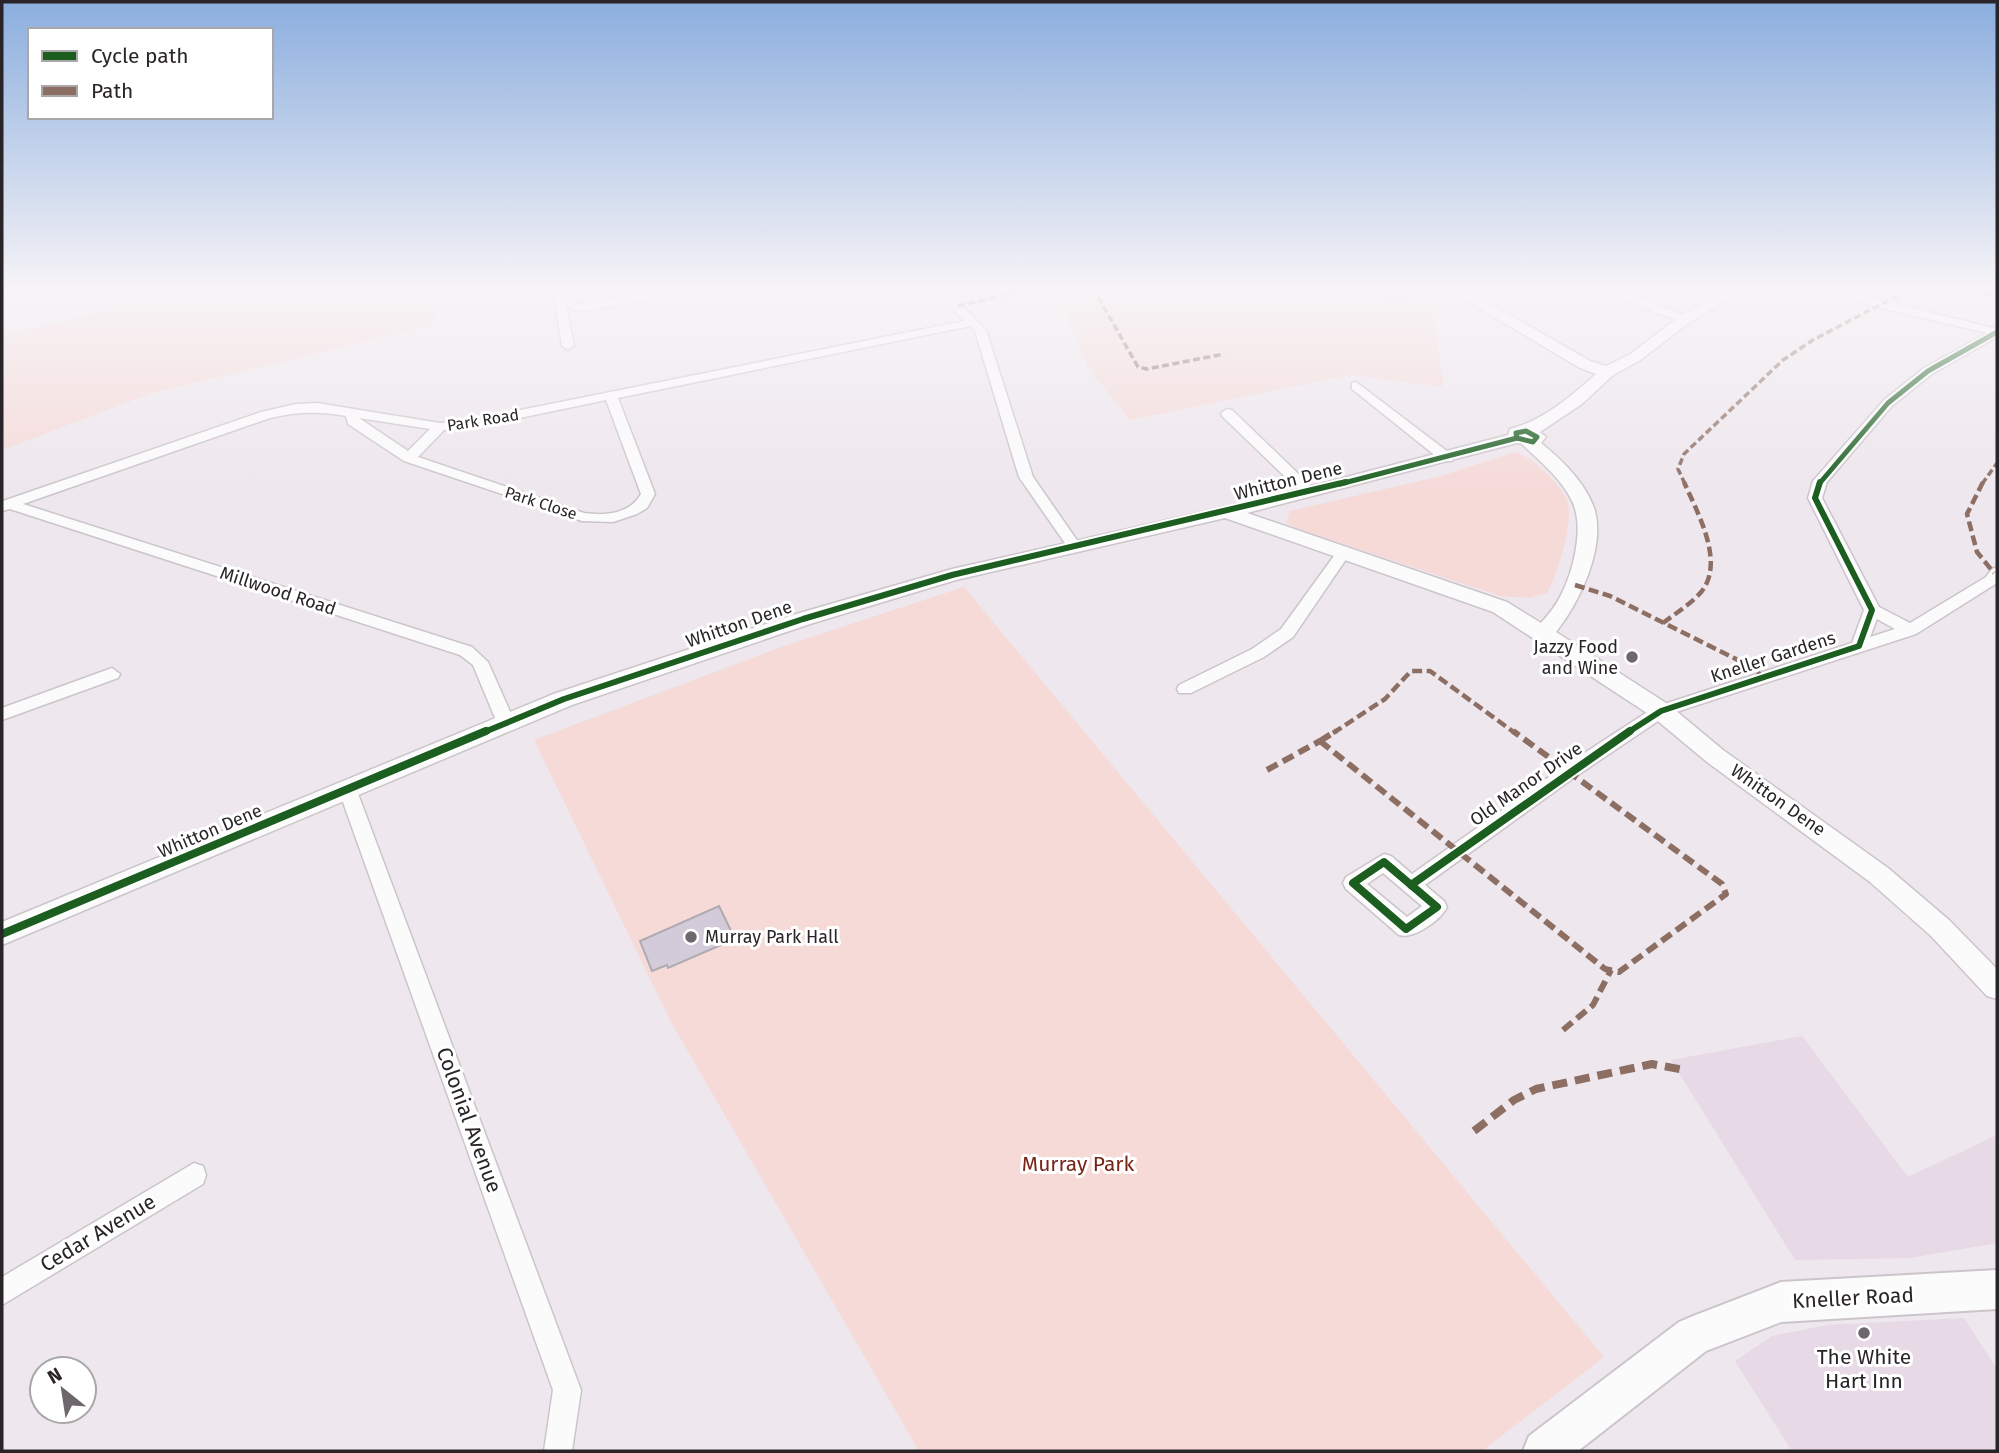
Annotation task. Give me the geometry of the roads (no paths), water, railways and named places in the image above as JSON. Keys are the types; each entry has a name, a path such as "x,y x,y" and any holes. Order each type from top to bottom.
{"main road":[{"name":"Kneller Road","path":"1545,1451 1693,1336 1781,1302 1997,1289"}],"street":[{"name":"Park Road","path":"5,506 267,415 296,408 317,407 440,427 481,422 808,356"},
{"path":"988,356 1026,477 1074,546"},
{"path":"1572,356 1607,372"},
{"name":"Whitton Dene","path":"2,934 599,687 803,619 923,582 1226,512 1525,437 1576,401 1607,372 1637,356"},
{"path":"1910,630 1872,610 1815,498 1820,481 1888,403 1928,371 1955,356"},
{"path":"1356,386 1447,458"},
{"name":"Park Close","path":"352,414 353,421 409,458 582,517 613,518 642,505 648,494 611,396"},
{"path":"1227,414 1309,492"},
{"path":"409,458 440,427"},
{"path":"1525,437 1544,454 1576,492 1586,510 1587,524 1573,592 1543,634"},
{"name":"Millwood Road","path":"5,506 466,651 480,662 507,725"},
{"name":"Whitton Dene","path":"1226,512 1500,607 1661,711 1715,756 1880,875 1940,928 1997,987"},
{"path":"1185,689 1258,653 1287,633 1343,552"},
{"path":"1859,646 1910,630 1992,580 1997,572"},
{"name":"Kneller Gardens","path":"1661,711 1859,646 1872,610"},
{"path":"2,714 112,674"},
{"name":"Old Manor Drive","path":"1411,885 1569,772 1661,711"},
{"name":"Colonial Avenue","path":"348,791 568,1390 558,1451"},
{"name":"Cedar Avenue","path":"2,1292 194,1175"}],"place":[{"name":"Jazzy Food and Wine","path":"1632,657"},
{"name":"Murray Park Hall","path":"691,937"},
{"name":"The White Hart Inn","path":"1864,1333"}],"park label":[{"name":"Murray Park","path":"1078,1164"}]}
